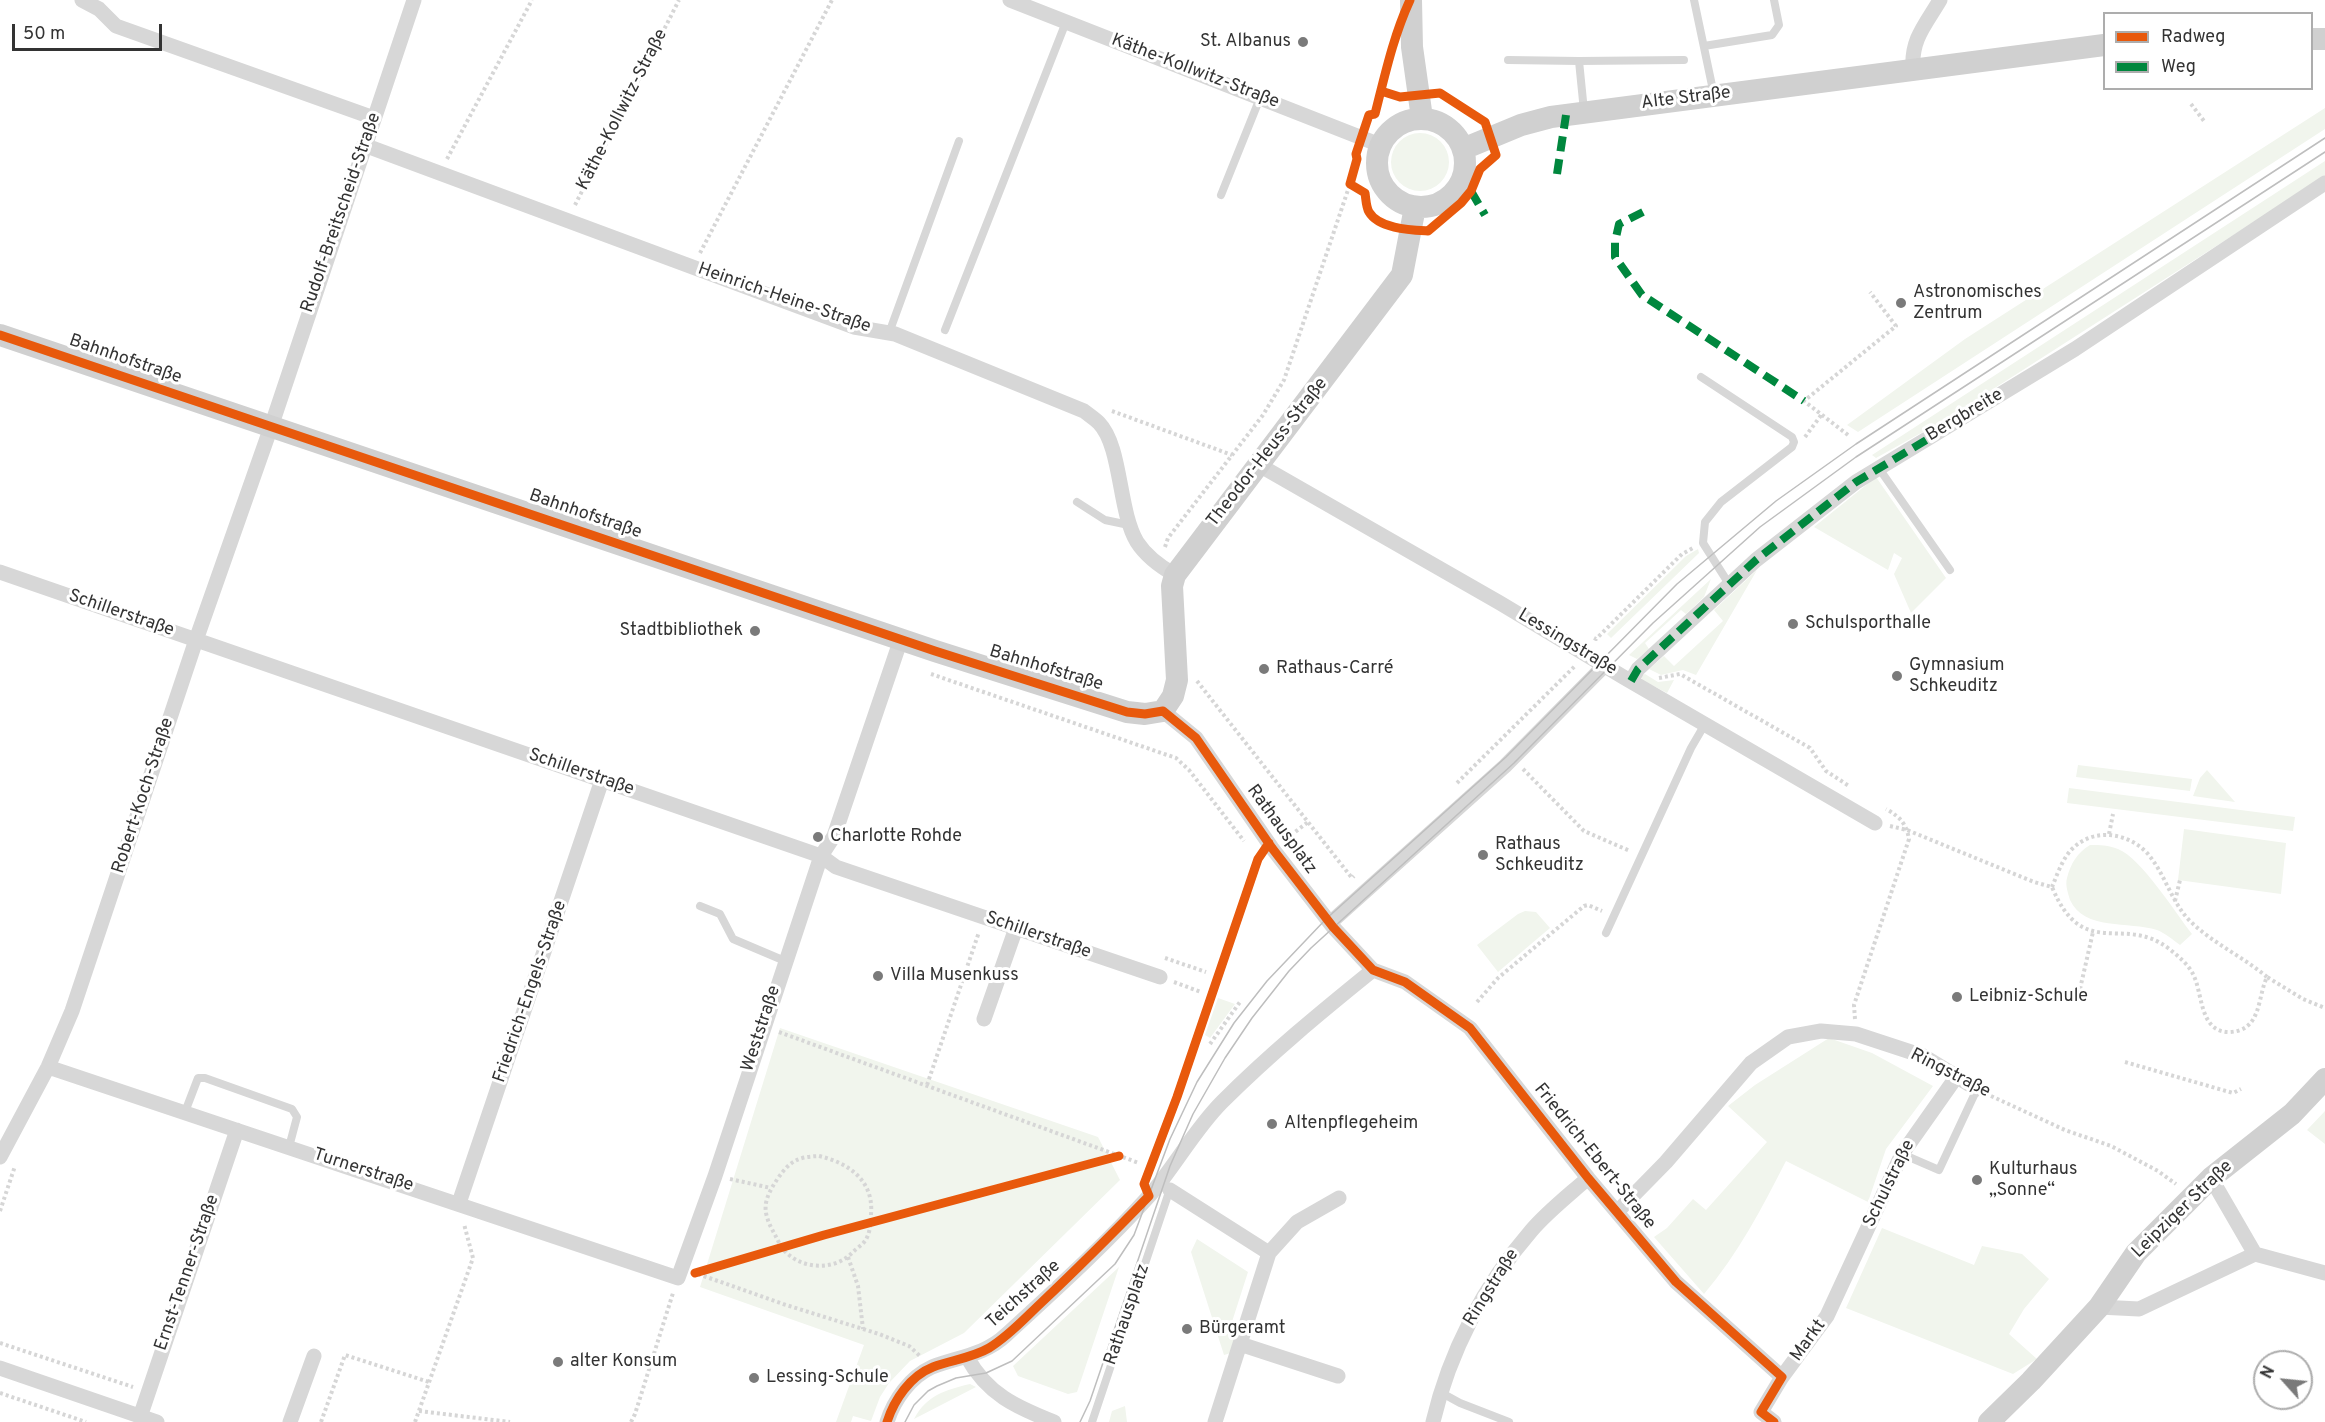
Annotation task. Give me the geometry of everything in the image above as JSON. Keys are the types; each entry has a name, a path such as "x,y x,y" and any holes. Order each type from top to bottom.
{"street":[{"path":"82,0 99,9 116,26 374,118"},
{"name":"Rudolf-Breitscheid-Straße","path":"271,427 414,0"},
{"name":"Käthe-Kollwitz-Straße","path":"1010,0 1380,145"},
{"path":"1411,0 1412,47 1422,118"},
{"path":"1913,68 1912,53 1917,38 1940,0"},
{"name":"Alte Straße","path":"1463,149 1521,125 1551,117 1913,68 2103,45"},
{"path":"1422,118 1447,127 1457,137 1463,149 1465,164 1462,178 1455,191 1437,204 1415,207 1402,203 1390,195 1382,185 1377,172 1377,158 1380,145 1397,125 1422,118"},
{"name":"Heinrich-Heine-Straße","path":"364,145 854,327 889,333 1084,411 1100,423 1109,439 1130,526 1138,543 1166,570"},
{"name":"Bergbreite","path":"1634,675 1756,560 1878,467 2075,349 2325,183"},
{"name":"Theodor-Heuss-Straße","path":"1166,570 1259,465 1402,275 1415,207"},
{"name":"Bahnhofstraße","path":"0,335 900,639 1126,712 1145,714 1163,711"},
{"name":"Robert-Koch-Straße","path":"2,1150 48,1067 72,1011 196,640 271,427"},
{"name":"Lessingstraße","path":"1259,465 1605,664 1634,675 1705,724 1875,823"},
{"path":"1163,711 1173,696 1177,680 1172,586 1166,570"},
{"name":"Schillerstraße","path":"0,572 821,856 836,867 1160,977"},
{"name":"Weststraße","path":"678,1278 715,1176 821,856 834,836 900,639"},
{"path":"1329,923 1505,766 1605,664"},
{"name":"Rathausplatz","path":"1163,711 1196,738 1276,842 1329,923 1373,970"},
{"name":"Friedrich-Engels-Straße","path":"459,1203 602,780"},
{"path":"984,1019 1016,928"},
{"name":"Teichstraße","path":"887,1422 892,1407 915,1379 931,1368 968,1357 987,1349 1002,1339 1072,1274 1149,1196 1220,1104 1289,1038 1373,970"},
{"name":"Friedrich-Ebert-Straße","path":"1373,970 1405,982 1470,1028 1588,1178 1676,1282 1782,1377"},
{"name":"Ringstraße","path":"1617,1212 1669,1165 1718,1110 1751,1063 1788,1037 1821,1031 1856,1034 1923,1056 1977,1089"},
{"name":"Turnerstraße","path":"48,1067 678,1278"},
{"name":"Schulstraße","path":"1835,1299 1902,1154 1957,1076"},
{"name":"Leipziger Straße","path":"1989,1422 2031,1381 2099,1307 2136,1253 2211,1178 2292,1114 2325,1079"},
{"name":"Ernst-Tenner-Straße","path":"140,1417 237,1130"},
{"name":"Ringstraße","path":"1433,1422 1440,1392 1465,1333 1500,1269 1532,1229 1588,1178"},
{"path":"2211,1178 2255,1254"},
{"path":"1170,1190 1269,1253"},
{"path":"1215,1422 1269,1253 1298,1222 1339,1198"},
{"path":"2099,1307 2139,1309 2255,1254 2325,1273"},
{"name":"Markt","path":"1774,1422 1758,1417 1782,1377 1827,1316 1835,1299"},
{"path":"1240,1344 1338,1377"},
{"path":"290,1422 314,1356"},
{"path":"968,1357 977,1375 990,1389 1023,1410 1054,1422"},
{"path":"0,1368 157,1422"}],"lane":[{"path":"1694,0 1714,96"},
{"path":"1704,46 1772,35 1779,26 1774,0"},
{"path":"945,330 1066,22"},
{"path":"1508,60 1684,60"},
{"path":"1579,61 1584,112"},
{"path":"1221,195 1260,98"},
{"path":"889,333 959,141"},
{"path":"1701,377 1792,437 1794,442 1792,447 1721,502 1705,522 1703,543 1729,584"},
{"path":"1878,467 1950,570"},
{"path":"1077,502 1105,520 1130,526"},
{"path":"1606,933 1691,748 1705,724"},
{"path":"1149,1196 1144,1184 1197,1041 1258,859 1276,842"},
{"path":"700,906 720,914 734,939 785,962"},
{"path":"185,1112 198,1078 205,1078 292,1109 297,1117 289,1147"},
{"path":"1902,1154 1939,1170 1977,1089"},
{"name":"Rathausplatz","path":"1092,1422 1170,1190 1168,1173"},
{"path":"1440,1392 1460,1403 1509,1422"}],"path":[{"path":"440,173 532,0"},
{"path":"693,267 832,0"},
{"path":"2191,104 2204,122"},
{"path":"1166,570 1168,538 1263,415 1285,379 1353,182"},
{"path":"1848,435 1804,401 1896,326 1869,292"},
{"path":"1084,411 1092,403 1232,455"},
{"path":"1814,423 1822,414"},
{"path":"1586,633 1596,639 1682,554 1703,543"},
{"path":"1450,790 1575,667 1566,661"},
{"path":"1634,675 1648,671 1660,678 1680,674 1810,748 1826,771 1854,789"},
{"path":"927,673 1176,758 1189,770 1258,859"},
{"path":"1196,679 1352,878 1360,871"},
{"path":"1515,777 1531,761"},
{"path":"1523,769 1584,831 1641,856"},
{"path":"1549,795 1554,789"},
{"path":"1856,1034 1854,1005 1909,839 1901,818 1882,806"},
{"path":"2109,834 2113,814"},
{"path":"1276,842 1308,822"},
{"path":"1907,830 2034,882 2052,886"},
{"path":"2052,886 2071,851 2086,839 2109,834 2131,840 2148,854 2175,902 2189,920 2215,943 2248,961 2267,977 2303,999 2325,1008"},
{"path":"2175,902 2180,880"},
{"path":"2052,886 2067,916 2093,932 2140,936 2162,944 2181,958 2193,974 2204,1015 2213,1026 2226,1032 2240,1030 2259,1011 2267,977"},
{"path":"1477,1002 1498,978 1584,906 1588,905 1614,917"},
{"path":"927,1084 984,918"},
{"path":"2079,989 2093,932"},
{"path":"1160,977 1197,990"},
{"path":"1197,1041 1209,1046 1240,1002"},
{"path":"763,1027 927,1084 1151,1167"},
{"path":"2125,1062 2233,1093 2241,1089"},
{"path":"801,1156 834,1159 854,1170 866,1185 872,1205 866,1240 849,1257 829,1266 808,1265 793,1258 783,1249 768,1222 765,1204 771,1188 785,1168 801,1156"},
{"path":"931,1368 909,1346 695,1273 783,1249 824,1235 1119,1156"},
{"path":"715,1176 771,1188"},
{"path":"415,1422 473,1258 459,1203"},
{"path":"849,1257 858,1286 863,1329"},
{"path":"631,1422 678,1278"},
{"path":"0,1343 134,1387"},
{"path":"321,1422 345,1354 429,1382"},
{"path":"0,1392 86,1422"},
{"path":"419,1412 510,1422"}],"shaded area":[{"path":"2325,108 2325,129 1858,432 1847,425 1965,339"},
{"path":"1420,133 1436,138 1444,146 1449,162 1444,178 1436,186 1420,191 1404,186 1396,178 1391,162 1396,146 1404,138"},
{"path":"2325,161 2325,176 2313,184 1948,418 1876,458 1872,455"},
{"path":"1876,477 1946,578 1911,613 1894,574 1902,558 1894,553 1888,570 1814,527"},
{"path":"1698,549 1699,553 1611,638 1607,634 1686,556"},
{"path":"1757,570 1696,675 1683,670 1661,675 1649,669 1664,656 1674,666 1723,621 1714,610"},
{"path":"1711,579 1704,597 1686,614 1681,610 1645,643 1649,649 1637,659 1629,655"},
{"path":"1645,674 1658,682 1674,680 1667,693 1642,680 1641,676"},
{"path":"2078,765 2192,779 2190,791 2076,777"},
{"path":"2207,770 2235,802 2193,796 2200,778"},
{"path":"2069,788 2295,817 2293,831 2067,803"},
{"path":"2184,829 2286,843 2281,894 2178,880"},
{"path":"2090,845 2111,847 2127,854 2147,874 2192,934 2180,945 2157,930 2096,921 2077,910 2070,900 2067,878 2075,859"},
{"path":"1525,911 1536,912 1550,928 1498,972 1477,945"},
{"path":"1218,998 1235,1004 1210,1038 1205,1035"},
{"path":"780,1028 1098,1137 1120,1180 964,1333 910,1361 889,1383 880,1397 871,1421 853,1416 851,1422 836,1422 864,1345 700,1287"},
{"path":"1829,1038 1872,1053 1933,1086 1886,1149 1868,1202 1786,1161 1739,1247 1704,1294 1654,1237 1667,1228 1693,1199 1706,1210 1767,1142 1728,1106 1755,1085"},
{"path":"2325,1111 2325,1144 2307,1130"},
{"path":"1882,1228 1974,1265 1982,1246 2022,1254 2049,1279 2024,1309 2009,1334 2037,1359 2013,1374 1846,1308"},
{"path":"1197,1239 1248,1272 1230,1328 1235,1337 1231,1353 1224,1355 1191,1252"},
{"path":"1119,1267 1077,1392 1068,1394 1018,1376 1013,1366"},
{"path":"970,1384 976,1387 914,1419 931,1399"},
{"path":"1125,1406 1127,1422 1109,1422 1112,1411"}],"tram line":[{"path":"905,1422 914,1405 928,1391 956,1378 986,1373 1012,1361 1115,1264 1134,1235 1170,1139 1197,1082 1234,1023 1267,981 1326,919 1506,757 1677,584 1776,501 1856,444 2325,138"},
{"path":"1080,1422 1090,1401 1170,1166 1193,1114 1225,1058 1252,1018 1289,971 1311,948 1514,763 1653,623 1760,527 1856,457 2325,152"}],"marked path":[{"path":"1557,174 1566,115"},
{"path":"1471,191 1485,215"},
{"path":"1643,212 1619,224 1615,242 1615,257 1642,295 1804,401"},
{"path":"1631,681 1638,669 1756,560 1856,482 1928,439"}],"cycle path":[{"path":"1381,91 1400,97 1440,93 1485,122 1496,155 1480,169 1471,191 1461,203 1428,231 1396,228 1380,222 1369,212 1365,193 1350,184 1357,159 1356,154 1369,115 1375,114 1386,71 1394,42 1410,0"},
{"path":"0,335 935,651 1127,712 1145,714 1163,711 1196,738 1272,848 1333,927 1373,970 1405,982 1470,1028 1588,1178 1676,1282 1782,1377 1761,1412 1774,1422"},
{"path":"887,1422 899,1397 917,1376 933,1367 969,1357 989,1348 1003,1338 1069,1277 1149,1196 1144,1184 1177,1097 1258,859 1269,843"},
{"path":"695,1273 824,1235 1119,1156"}],"place":[{"name":"St. Albanus","path":"1303,42"},
{"name":"Astronomisches Zentrum","path":"1901,303"},
{"name":"Schulsporthalle","path":"1793,624"},
{"name":"Stadtbibliothek","path":"755,631"},
{"name":"Rathaus-Carré","path":"1264,669"},
{"name":"Gymnasium Schkeuditz","path":"1897,676"},
{"name":"Charlotte Rohde","path":"818,837"},
{"name":"Rathaus Schkeuditz","path":"1483,855"},
{"name":"Villa Musenkuss","path":"878,976"},
{"name":"Leibniz-Schule","path":"1957,997"},
{"name":"Altenpflegeheim","path":"1272,1124"},
{"name":"Kulturhaus „Sonne“","path":"1977,1180"},
{"name":"Bürgeramt","path":"1187,1329"},
{"name":"alter Konsum","path":"558,1362"},
{"name":"Lessing-Schule","path":"754,1378"}]}
